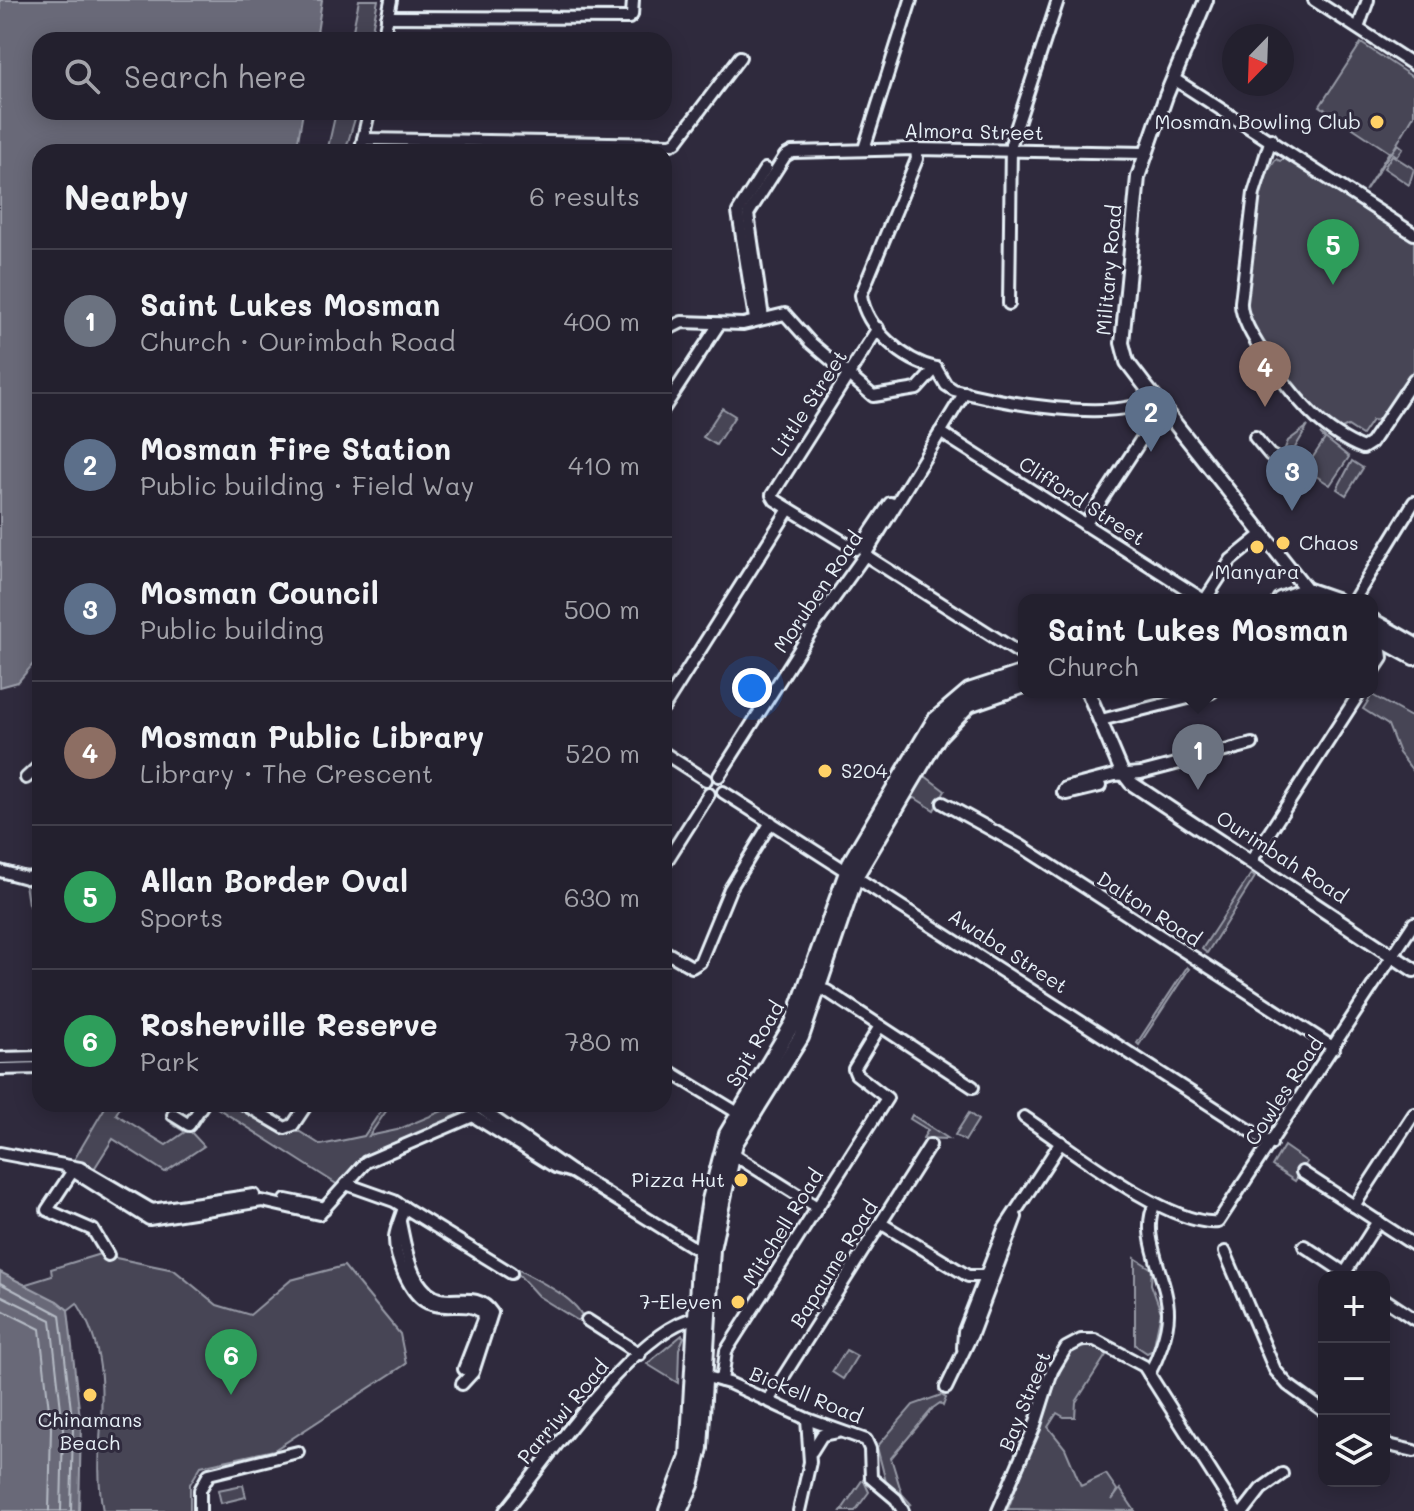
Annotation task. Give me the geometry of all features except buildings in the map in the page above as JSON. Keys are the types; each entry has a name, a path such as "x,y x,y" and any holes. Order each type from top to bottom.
{"highway":[{"path":"1378,626 1410,651"},
{"path":"1378,637 1410,651"},
{"name":"Spit Road","path":"667,1511 688,1457 700,1375 695,1318 720,1155 813,986 851,873 944,710 969,691 1018,675"},
{"name":"Spit Road","path":"851,873 954,717 969,704 1018,687"},
{"name":"Spit Road","path":"679,1511 699,1458 707,1248 743,1116"}],"main road":[{"name":"Military Road","path":"1206,0 1138,177 1122,343 1127,362 1263,534 1302,594"},
{"path":"1091,698 1124,776"},
{"name":"Ourimbah Road","path":"1124,776 1414,970"}],"street":[{"path":"384,32 391,0"},
{"path":"387,17 629,18 633,0"},
{"path":"864,149 911,0"},
{"path":"1009,304 1011,150 1058,0"},
{"path":"1314,0 1414,65"},
{"path":"1358,28 1368,0"},
{"path":"363,139 676,142 740,57"},
{"path":"1174,79 1414,234"},
{"path":"362,144 367,120"},
{"path":"1271,139 1252,208 1242,317 1254,340 1315,418 1359,447 1366,447 1414,381"},
{"name":"Almora Street","path":"759,318 748,214 785,156 802,151 864,149 1145,153"},
{"path":"916,149 917,159 861,295 864,309 878,328 904,354 918,364 936,368 949,387 965,392 1048,410 1159,403"},
{"path":"759,318 738,212 765,169"},
{"path":"672,327 682,322 743,324 785,314 848,375 876,396 917,389 936,368"},
{"path":"672,396 719,324"},
{"name":"Little Street","path":"789,509 772,497 878,328"},
{"name":"Moruben Road","path":"719,776 817,622 865,555 965,392"},
{"path":"1085,525 1159,403"},
{"name":"Clifford Street","path":"940,432 1194,594"},
{"path":"1255,437 1274,458 1298,470"},
{"name":"Moruben Road","path":"789,509 853,548 861,546 918,468"},
{"path":"1358,594 1414,502"},
{"path":"672,694 789,509"},
{"path":"1208,594 1231,560 1263,534"},
{"path":"865,555 1018,652"},
{"path":"1378,645 1382,658"},
{"path":"1378,664 1382,658 1410,651"},
{"path":"1101,720 1188,698"},
{"path":"1251,861 1356,698"},
{"path":"1124,776 1115,775 1065,788 1063,792 1075,793 1124,776 1252,744"},
{"path":"672,758 706,780 709,794 672,852"},
{"path":"26,778 32,772"},
{"path":"706,780 719,776 725,782 723,792 709,794"},
{"name":"Awaba Street","path":"723,792 1271,1144"},
{"name":"Dalton Road","path":"943,803 1021,846 1334,1048"},
{"path":"672,956 692,967 700,962 730,889 771,822"},
{"path":"2,869 32,877"},
{"name":"Cowles Road","path":"1155,1204 1187,1216 1218,1222 1414,923"},
{"path":"813,986 973,1087"},
{"name":"Mitchell Road","path":"722,1381 726,1351 887,1098 856,1074 854,1069 880,1026"},
{"path":"0,1058 32,1057"},
{"path":"0,1069 32,1068"},
{"path":"672,1073 743,1116"},
{"path":"173,1115 189,1125 198,1112"},
{"path":"258,1112 285,1128 293,1125 302,1112"},
{"path":"486,1112 572,1172 693,1247 707,1248"},
{"path":"1354,1206 1414,1114"},
{"path":"0,1153 69,1169 80,1168 152,1210 259,1195 319,1209 329,1204 366,1162 473,1116 555,1167 572,1172"},
{"path":"1024,1117 1155,1204 1150,1223 1168,1314 1156,1361 1149,1374 1236,1511"},
{"path":"963,1348 964,1331 1004,1229 1061,1142"},
{"name":"Bapaume Road","path":"768,1401 930,1145"},
{"path":"731,1153 817,1207"},
{"path":"69,1169 47,1210 93,1230 108,1255"},
{"path":"1302,1172 1414,1245"},
{"path":"346,1184 404,1207 511,1273"},
{"path":"404,1207 395,1238 402,1267 418,1297 429,1304 475,1306 482,1312 483,1320 464,1369"},
{"path":"946,1388 972,1334 1018,1207"},
{"path":"1350,1271 1378,1221"},
{"path":"400,1222 410,1264 426,1292 432,1296 478,1300 492,1313 473,1372 462,1384"},
{"path":"882,1224 968,1276 985,1276"},
{"path":"1304,1246 1342,1271"},
{"path":"1225,1252 1275,1370 1288,1385 1318,1407"},
{"path":"1390,1303 1414,1319"},
{"name":"Parriwi Road","path":"505,1511 605,1385 678,1323 695,1318"},
{"path":"587,1320 640,1354"},
{"name":"Bay Street","path":"998,1511 1034,1428 1052,1371 1066,1348 1081,1340 1095,1340 1137,1360 1149,1374"},
{"name":"Bickell Road","path":"700,1375 722,1381 807,1419 861,1437 869,1444 871,1478 896,1499 903,1511"},
{"path":"807,1419 811,1455"},
{"path":"799,1511 811,1455 822,1435 840,1431"},
{"path":"1390,1445 1414,1451"},
{"path":"200,1511 200,1490 209,1474 298,1452"},
{"path":"1244,1511 1261,1489 1282,1474"}],"shaded area":[{"path":"359,0 378,0 372,32 353,32"},
{"name":"Mosman Bowling Club","path":"1361,43 1414,78 1414,115 1392,152 1398,144 1403,148 1397,156 1391,152 1365,191 1389,152 1320,106"},
{"path":"334,120 355,120 347,144 329,144"},
{"path":"1292,155 1414,239 1414,370 1384,421 1372,420 1362,435 1348,426 1338,431 1310,407 1239,313 1254,193 1276,159 1280,161"},
{"path":"1392,155 1414,169 1409,185 1384,168"},
{"path":"722,408 735,416 716,445 703,437"},
{"path":"1308,426 1287,461 1281,458 1288,441"},
{"path":"1320,434 1349,457 1330,485 1305,469 1325,439"},
{"path":"1352,461 1363,468 1346,495 1337,489"},
{"path":"1370,698 1377,698 1411,717 1414,712 1414,772 1399,753 1388,725 1363,709"},
{"path":"925,776 945,791 934,810 915,798 911,799"},
{"path":"1251,874 1255,877 1207,953 1202,949"},
{"path":"32,883 32,908 28,904 25,884"},
{"path":"1187,967 1189,969 1139,1045 1137,1043"},
{"path":"102,1112 117,1112 166,1145 185,1132 172,1124 175,1122 190,1131 204,1146 165,1172 113,1139 94,1169 74,1160"},
{"path":"224,1112 247,1112 276,1131 300,1132 321,1145 364,1136 380,1112 386,1112 369,1136 397,1130 440,1112 468,1112 362,1160 338,1185"},
{"path":"969,1113 978,1120 965,1141 955,1135"},
{"path":"912,1115 949,1139 923,1138 928,1130 910,1119"},
{"path":"1284,1146 1307,1162 1295,1181 1272,1166"},
{"path":"110,1251 116,1258 174,1270 217,1305 250,1315 291,1280 344,1266 400,1334 406,1364 274,1450 201,1466 190,1484 190,1511 103,1511 99,1458 101,1381 98,1355 90,1329 77,1303 68,1310 57,1301 15,1283 23,1285 52,1276 51,1269"},
{"path":"1135,1258 1152,1269 1151,1284 1161,1312 1153,1350 1147,1353 1135,1345"},
{"path":"510,1265 566,1298 582,1315 585,1325 538,1296"},
{"path":"682,1335 684,1337 679,1349 678,1383 647,1364"},
{"path":"1088,1346 1108,1352 1076,1402 1075,1417 1057,1413 1048,1427 1065,1448 1081,1486 1106,1474 1117,1490 1112,1500 1120,1489 1135,1511 1008,1509 1063,1364 1069,1352"},
{"path":"846,1350 857,1356 843,1379 832,1372"},
{"path":"941,1395 946,1398 943,1406 940,1403 933,1408 891,1458 902,1494 911,1504 908,1505 886,1482 877,1447 913,1405"},
{"path":"863,1479 869,1492 855,1511 841,1511"},
{"path":"243,1485 246,1497 221,1503 218,1490"}],"water":[{"path":"0,0 322,0 317,32 32,32 32,120 302,120 297,144 32,144 32,665 18,682 0,687"},
{"path":"0,1272 57,1301 68,1310 81,1427 79,1511 0,1511"}],"place":[{"name":"Mosman Bowling Club","path":"1377,122"},
{"name":"Allan Border Oval","path":"1333,285"},
{"name":"Mosman Public Library","path":"1265,407"},
{"name":"Mosman Fire Station","path":"1151,452"},
{"name":"Mosman Council","path":"1292,511"},
{"name":"Chaos","path":"1283,543"},
{"name":"Manyara","path":"1257,547"},
{"name":"S204","path":"825,771"},
{"name":"Saint Lukes Mosman","path":"1198,790"},
{"name":"Pizza Hut","path":"741,1180"},
{"name":"7-Eleven","path":"738,1302"},
{"name":"Chinamans Beach","path":"90,1395"},
{"name":"Rosherville Reserve","path":"231,1395"}]}
